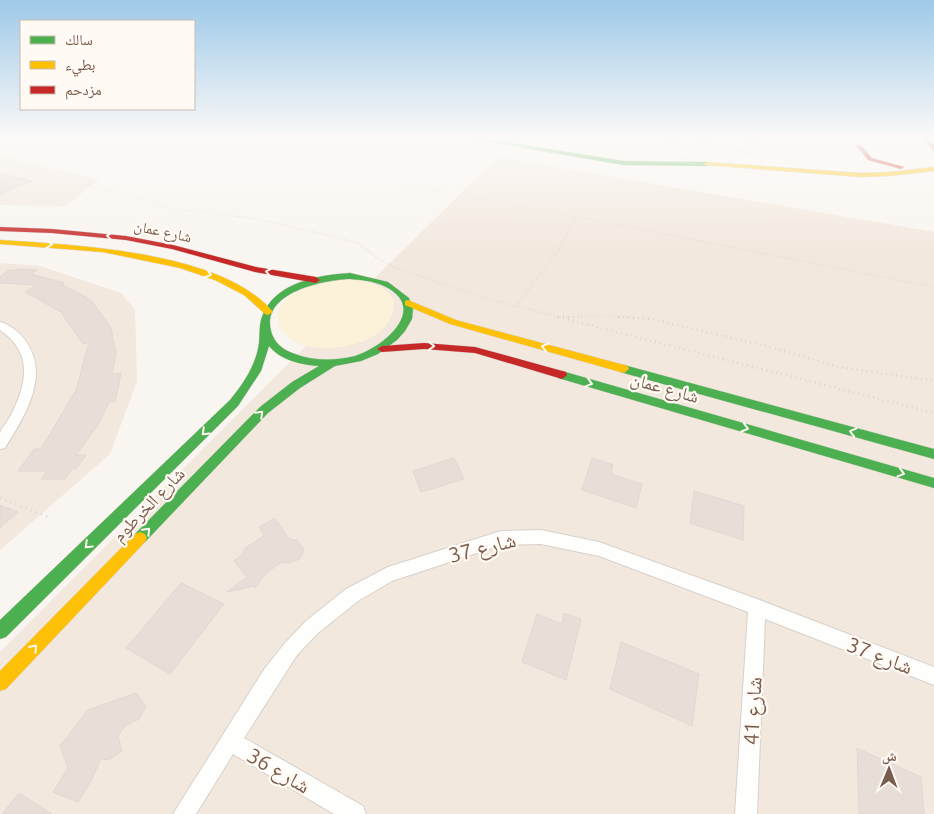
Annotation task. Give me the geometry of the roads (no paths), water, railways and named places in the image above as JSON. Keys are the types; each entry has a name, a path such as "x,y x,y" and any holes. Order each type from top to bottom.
{"main road":[{"name":"شارع عمان","path":"0,229 76,233 142,241 173,247 255,269 317,280"},
{"name":"شارع عمان","path":"0,242 84,247 161,261 231,282 252,295 268,312"},
{"path":"350,276 373,279 393,286 408,303 410,312 403,331 382,349 350,361 313,363 295,359 281,353 270,344 265,334 264,323 268,312 287,292 317,280 350,276"},
{"name":"شارع عمان","path":"408,303 453,322 934,454"},
{"name":"شارع الخرطوم","path":"0,631 234,403 258,366 264,348 265,334"},
{"name":"شارع عمان","path":"382,349 424,346 475,350 934,483"},
{"name":"شارع الخرطوم","path":"0,683 264,410 296,385 332,363"}],"street":[{"path":"0,325 11,331 24,346 28,354 31,374 24,402 0,444"},
{"name":"شارع 37","path":"184,814 272,675 312,627 358,591 388,575 501,538 541,537 600,549 758,607 934,676"},
{"name":"شارع 41","path":"746,814 758,607"},
{"name":"شارع 36","path":"230,741 354,814"}]}
